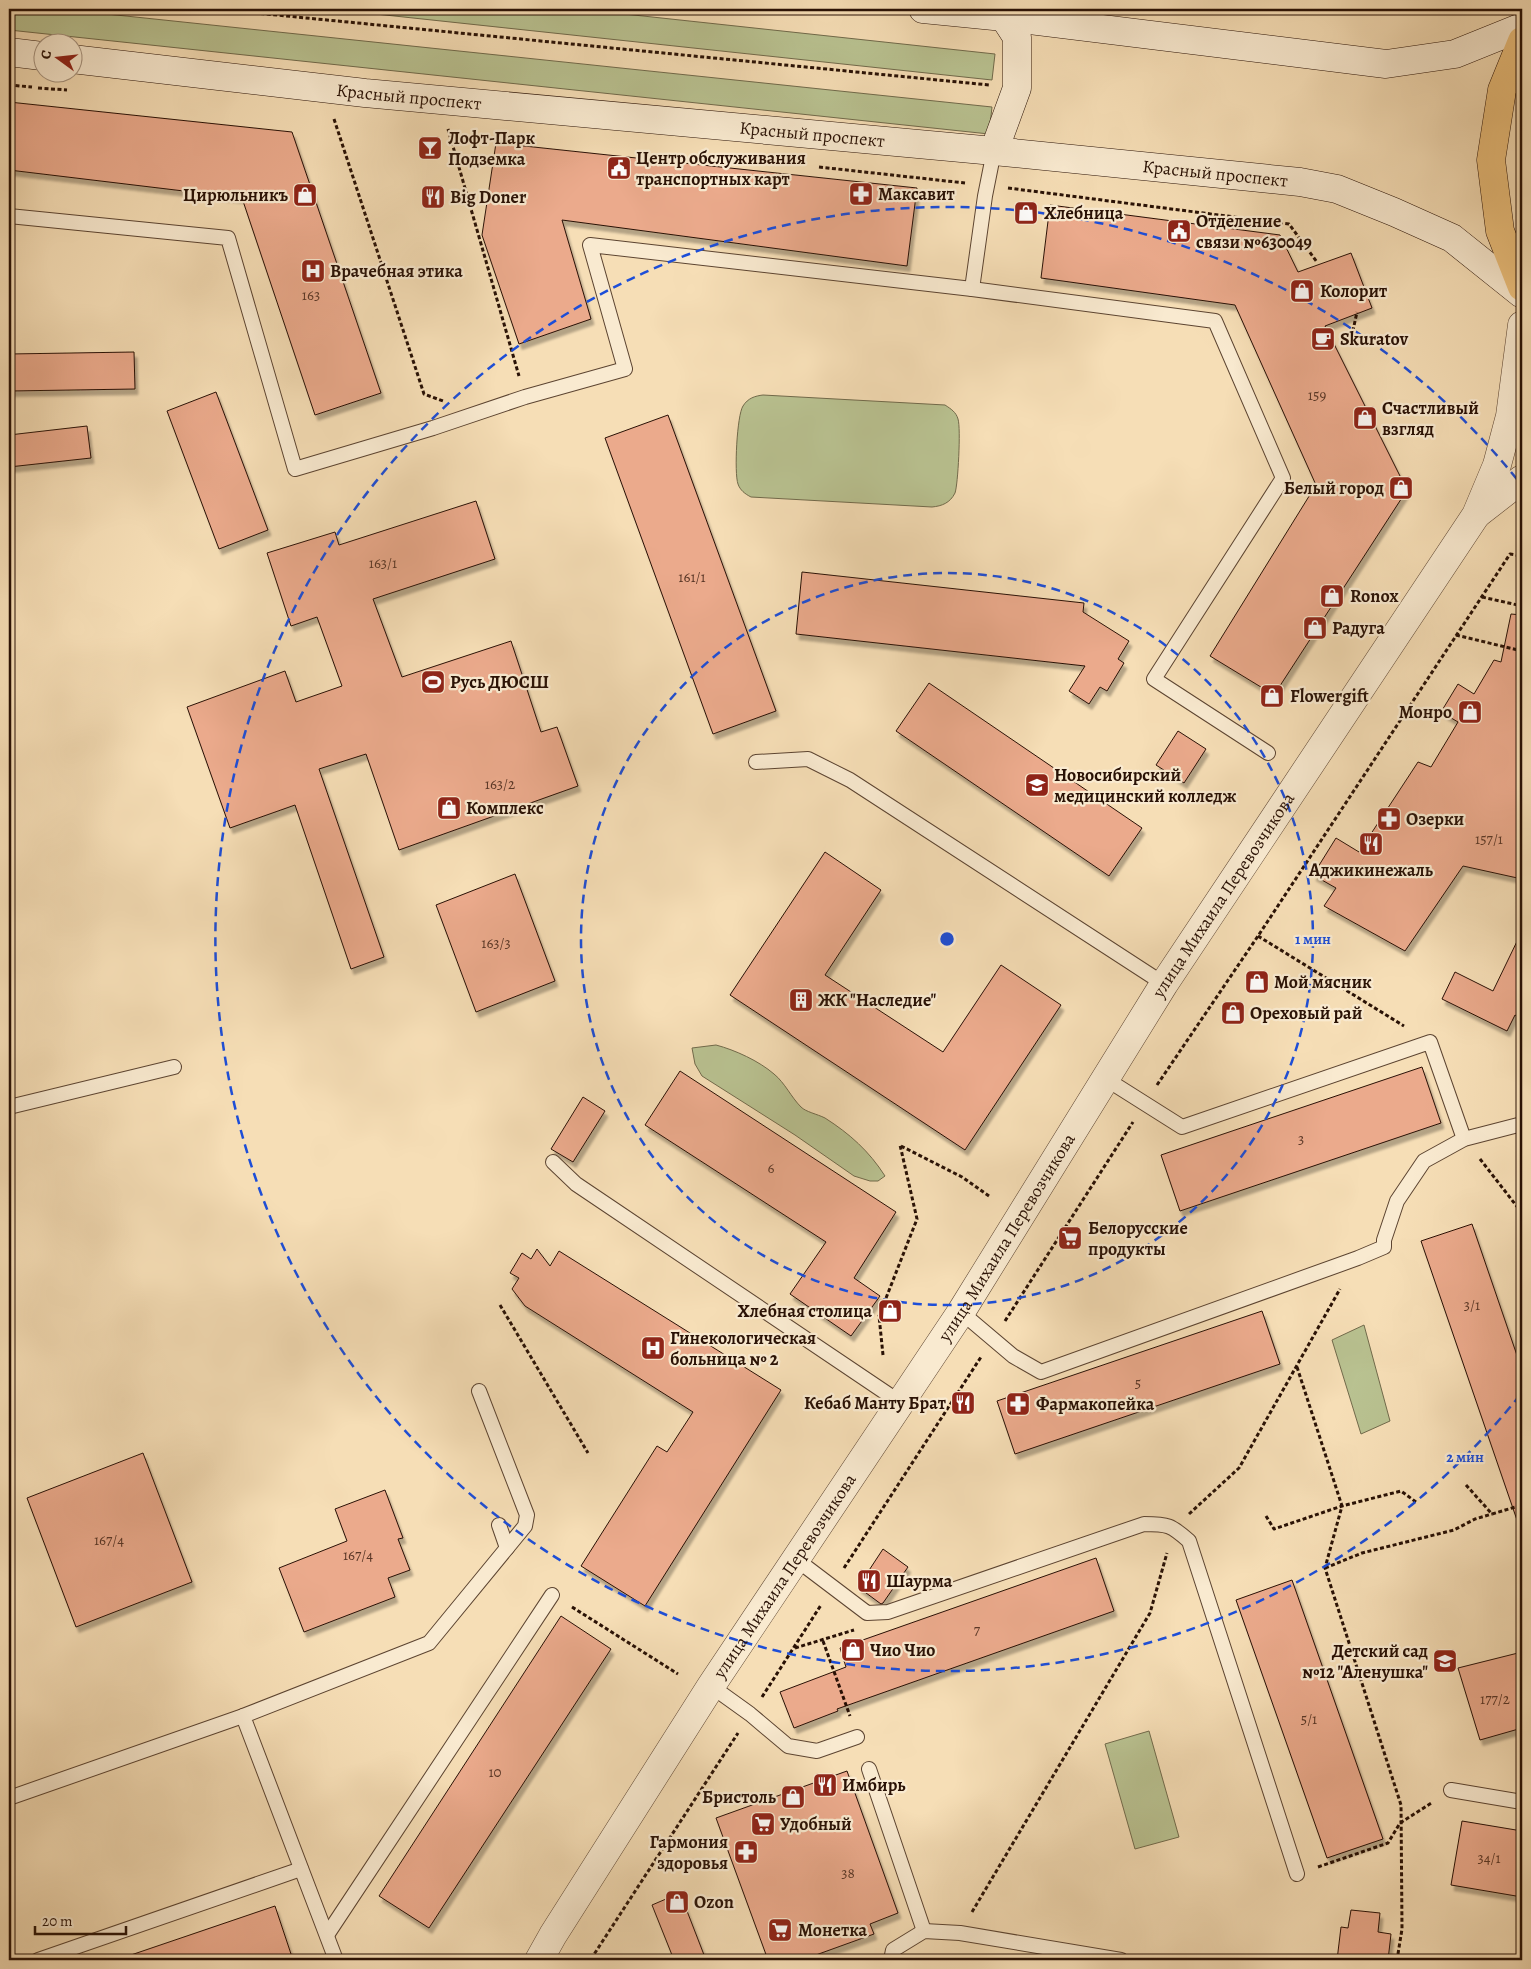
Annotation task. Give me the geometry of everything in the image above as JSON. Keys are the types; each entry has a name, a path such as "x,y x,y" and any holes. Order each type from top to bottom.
{"main road":[{"path":"923,9 1004,16 1386,64 1455,54 1522,27"},
{"path":"994,151 1017,88 1017,37 1004,16"},
{"path":"1522,41 1502,90 1491,160 1500,231 1522,287"},
{"path":"9,52 32,55"},
{"name":"Красный проспект","path":"82,60 365,93 994,151 1300,182 1337,189 1452,238 1522,294"},
{"path":"1476,515 1496,465 1510,416 1522,325"},
{"path":"1476,515 1522,478"},
{"name":"улица Михаила Перевозчикова","path":"539,1960 711,1686 962,1312 1164,984 1476,515"}],"lane":[{"path":"972,289 985,196 994,151"},
{"path":"9,216 228,238 295,469 526,397 625,369 590,245 972,289 1215,321 1283,478 1154,679 1268,754"},
{"path":"756,762 808,759 850,780 1164,984"},
{"path":"1106,1079 1144,1105 1182,1127 1430,1042 1464,1139"},
{"path":"9,1107 174,1067"},
{"path":"962,1312 1014,1356 1041,1372 1384,1247 1384,1240 1397,1201 1424,1161 1464,1139 1522,1124"},
{"path":"553,1162 576,1184 901,1403"},
{"path":"9,1798 243,1716 429,1643 525,1526 527,1515 479,1391"},
{"path":"797,1560 867,1613 888,1612 1144,1524 1161,1524 1174,1527 1189,1541 1296,1874"},
{"path":"499,1525 507,1548"},
{"path":"327,1935 552,1595"},
{"path":"711,1686 750,1714 788,1746 818,1751 857,1737"},
{"path":"243,1716 336,1960"},
{"path":"869,1769 924,1931"},
{"path":"1451,1790 1522,1802"},
{"path":"38,1960 302,1869"},
{"path":"891,1960 893,1950 924,1931 960,1933 1121,1960"}],"path":[{"path":"215,9 1017,88"},
{"path":"332,114 424,394 477,413"},
{"path":"448,126 526,397"},
{"path":"1350,344 1357,312"},
{"path":"591,1959 795,1648 832,1587 1144,1105 1510,554 1522,556"},
{"path":"1482,597 1522,606"},
{"path":"1456,635 1522,651"},
{"path":"1258,936 1430,1042"},
{"path":"1464,1139 1522,1213"},
{"path":"883,1355 878,1316 917,1219 900,1145 962,1177 989,1196"},
{"path":"960,1933 1150,1613 1174,1527 1239,1468 1358,1258"},
{"path":"500,1305 588,1453"},
{"path":"1297,1366 1342,1506 1325,1568 1401,1805 1402,1929 1397,1960"},
{"path":"1466,1485 1492,1514"},
{"path":"1266,1516 1274,1529 1342,1506 1401,1491 1416,1502"},
{"path":"1325,1568 1362,1554 1454,1530 1475,1519 1522,1505"},
{"path":"552,1595 678,1674"},
{"path":"795,1648 823,1641 857,1629 867,1613"},
{"path":"823,1641 857,1737"},
{"path":"1296,1874 1388,1843 1400,1824 1451,1790"}],"green space":[{"path":"9,9 59,9 992,107 989,134 82,38 82,32 32,32 9,30"},
{"path":"329,9 578,9 995,54 992,80"},
{"path":"763,395 945,405 956,414 959,424 959,456 955,493 945,503 932,507 751,497 743,492 738,484 736,457 738,432 743,406 752,398"},
{"path":"716,1045 746,1056 768,1069 803,1109 825,1118 843,1130 872,1159 885,1176 878,1181 870,1181 854,1176 795,1135 702,1076 695,1064 692,1048"},
{"path":"1364,1325 1390,1421 1361,1434 1332,1340"},
{"path":"1149,1731 1179,1837 1135,1849 1105,1744"}],"building":[{"path":"9,102 292,132 381,393 315,415 242,198 9,170"},
{"path":"496,143 917,188 907,266 562,220 591,319 519,344 482,235"},
{"path":"1050,205 1280,235 1298,272 1351,253 1372,308 1325,326 1407,490 1274,695 1210,656 1316,485 1235,305 1041,278"},
{"path":"134,352 135,389 9,391 9,354"},
{"path":"216,392 268,530 219,549 167,411"},
{"path":"668,415 776,711 713,734 605,438"},
{"path":"87,426 91,458 9,467 9,435"},
{"path":"476,501 495,559 373,599 402,677 511,641 541,732 557,727 578,786 399,850 366,754 319,769 384,957 351,969 295,805 230,828 187,707 285,671 296,702 342,686 317,617 291,626 267,553 335,532 339,545"},
{"path":"802,572 1084,603 1083,612 1129,641 1118,659 1124,663 1107,691 1100,687 1089,704 1069,691 1085,666 796,634"},
{"path":"1511,614 1522,615 1522,879 1463,866 1405,951 1324,906 1336,888 1313,875 1336,838 1359,852 1418,762 1431,767 1458,722 1441,712 1458,684 1474,694 1494,660 1501,662"},
{"path":"929,683 1142,828 1109,876 896,731"},
{"path":"1178,731 1206,749 1184,783 1156,765"},
{"name":"ЖК \"Наследие\"","path":"825,852 881,890 825,975 943,1052 1001,965 1061,1005 965,1150 730,995"},
{"path":"515,874 555,981 476,1012 436,905"},
{"path":"1522,931 1522,1019 1515,1015 1507,1031 1442,999 1455,972 1493,991"},
{"path":"1422,1067 1441,1123 1180,1211 1161,1155"},
{"path":"680,1071 896,1212 854,1278 880,1296 851,1336 790,1294 826,1242 645,1125"},
{"path":"583,1097 605,1111 573,1162 551,1149"},
{"path":"1472,1224 1522,1370 1522,1522 1518,1523 1421,1241"},
{"name":"Гинекологическая больница № 2","path":"537,1249 550,1266 559,1251 781,1390 645,1606 581,1566 657,1446 667,1452 693,1412 525,1306 512,1289 519,1278 510,1273 522,1253 531,1259"},
{"path":"1262,1311 1280,1364 1015,1454 997,1401"},
{"path":"143,1453 192,1582 76,1627 27,1498"},
{"path":"385,1490 403,1538 398,1539 410,1570 388,1578 395,1597 304,1632 279,1568 347,1541 335,1509"},
{"path":"883,1549 908,1567 881,1604 858,1587"},
{"path":"1096,1558 1114,1611 837,1709 838,1711 794,1728 780,1692 846,1667 840,1648"},
{"path":"1292,1580 1383,1839 1327,1858 1236,1600"},
{"path":"561,1616 611,1649 429,1928 379,1896"},
{"path":"1522,1652 1522,1728 1480,1740 1458,1668"},
{"path":"847,1771 898,1913 870,1924 874,1934 802,1960 768,1960 716,1818"},
{"path":"1462,1821 1522,1831 1522,1897 1451,1885"},
{"path":"680,1893 706,1960 674,1960 652,1905"},
{"path":"275,1906 293,1960 129,1960 128,1956"},
{"path":"1351,1910 1380,1913 1378,1932 1391,1934 1388,1960 1337,1960 1341,1927 1348,1928"}],"place":[{"name":"Лофт-Парк Подземка","path":"430,148"},
{"name":"Центр обслуживания транспортных карт","path":"619,168"},
{"name":"Максавит","path":"861,194"},
{"name":"Цирюльникъ","path":"305,195"},
{"name":"Big Doner","path":"433,197"},
{"name":"Хлебница","path":"1026,213"},
{"name":"Отделение связи №630049","path":"1179,231"},
{"name":"Врачебная этика","path":"313,271"},
{"name":"Колорит","path":"1302,291"},
{"name":"Skuratov","path":"1323,339"},
{"name":"Счастливый взгляд","path":"1365,418"},
{"name":"Белый город","path":"1401,488"},
{"name":"Ronox","path":"1332,596"},
{"name":"Радуга","path":"1315,628"},
{"name":"Русь ДЮСШ","path":"433,682"},
{"name":"Flowergift","path":"1272,696"},
{"name":"Монро","path":"1470,712"},
{"name":"Новосибирский медицинский колледж","path":"1037,785"},
{"name":"Комплекс","path":"449,808"},
{"name":"Озерки","path":"1389,819"},
{"name":"Аджикинежаль","path":"1371,844"},
{"name":"Мой мясник","path":"1257,982"},
{"name":"ЖК \"Наследие\"","path":"801,1000"},
{"name":"Ореховый рай","path":"1233,1013"},
{"name":"Белорусские продукты","path":"1070,1238"},
{"name":"Хлебная столица","path":"890,1311"},
{"name":"Гинекологическая больница № 2","path":"653,1348"},
{"name":"Кебаб Манту Брат","path":"963,1403"},
{"name":"Фармакопейка","path":"1018,1404"},
{"name":"Шаурма","path":"869,1581"},
{"name":"Чио Чио","path":"853,1650"},
{"name":"Детский сад №12 \"Аленушка\"","path":"1445,1661"},
{"name":"Имбирь","path":"825,1785"},
{"name":"Бристоль","path":"793,1797"},
{"name":"Удобный","path":"763,1824"},
{"name":"Гармония здоровья","path":"746,1852"},
{"name":"Ozon","path":"677,1902"},
{"name":"Монетка","path":"780,1930"}]}
